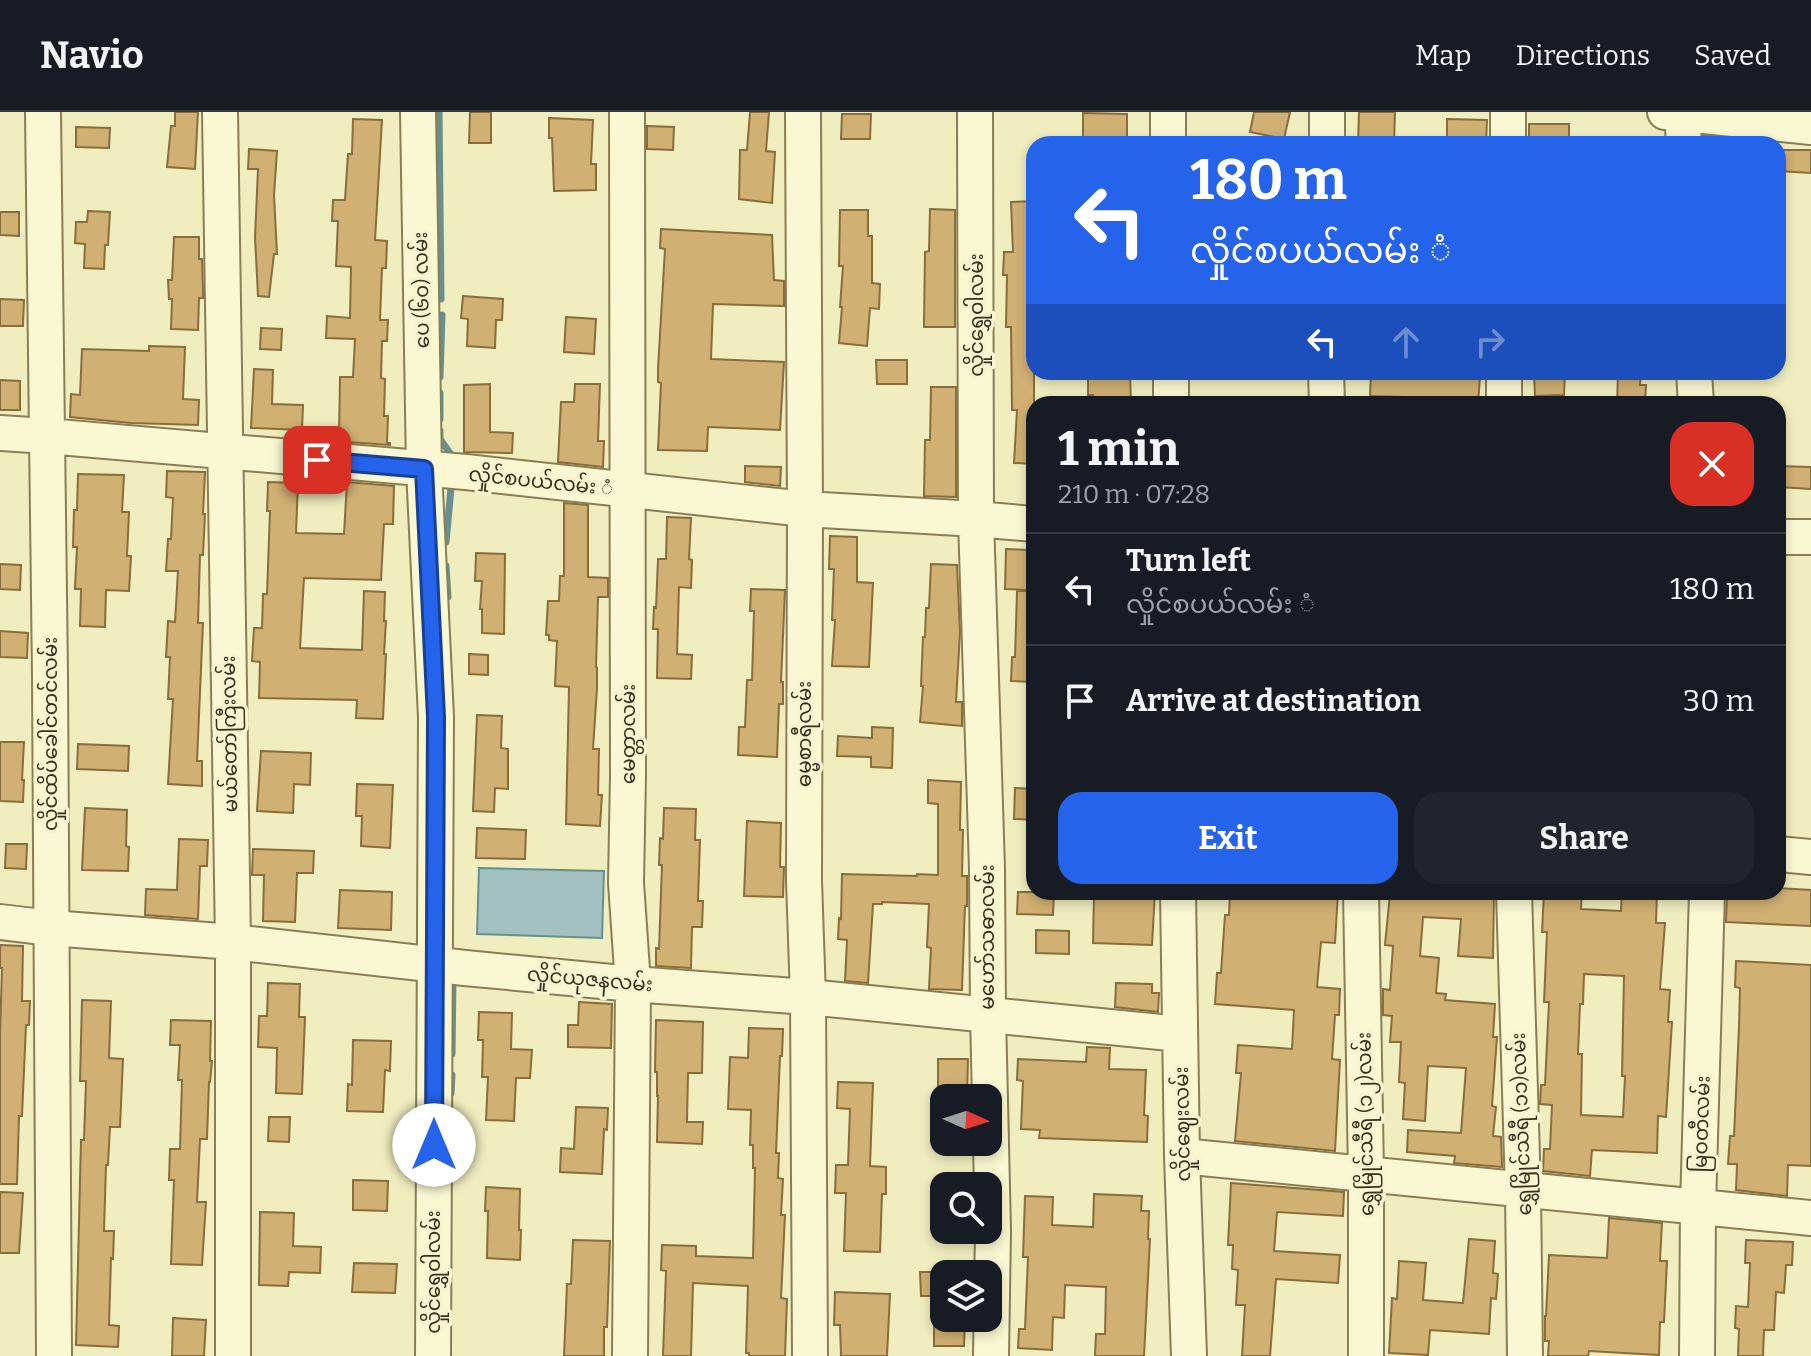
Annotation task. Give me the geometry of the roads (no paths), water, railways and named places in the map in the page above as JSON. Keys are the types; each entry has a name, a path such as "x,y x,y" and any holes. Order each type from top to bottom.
{"street":[{"name":"လှိုင်ထိပ်ခေါင်တင်လမ်း","path":"43,112 54,1356"},
{"name":"မယ်တော်ကြီးလမ်း","path":"220,112 233,942 233,1356"},
{"name":"ပေ (၆၀) လမ်း","path":"418,112 424,469"},
{"name":"မေတ္တာလမ်း","path":"627,112 626,883 633,984 630,1356"},
{"name":"ဓမ္မစာရီလမ်း","path":"803,112 804,881 808,997 810,1356"},
{"name":"လှိုင်ရွှေဝါလမ်း","path":"975,112 976,519"},
{"path":"1168,112 1168,136"},
{"path":"1327,112 1327,136"},
{"path":"1508,112 1508,136"},
{"path":"1678,120 1811,127"},
{"name":"လှိုင်စပယ်လမ်း ံ","path":"0,433 424,469 805,509 1026,523"},
{"name":"လှိုင်ရွှေဝါလမ်း","path":"424,469 436,717 433,1356"},
{"name":"မဟော်သဓာလမ်း","path":"976,519 987,869 993,1231 991,1356"},
{"path":"1786,537 1811,537"},
{"path":"1786,855 1811,857"},
{"name":"လှိုင်ဈေးလမ်း","path":"1178,900 1189,1356"},
{"name":"ရွှေမြိုင်သီရီ (၁၂)လမ်း","path":"1361,900 1366,1356"},
{"name":"ရွှေမြိုင်သီရီ (၁၁)လမ်း","path":"1514,900 1525,1356"},
{"name":"မြဝတီလမ်း","path":"1697,1356 1707,900"},
{"name":"လှိုင်ယုဇနလမ်း","path":"0,922 1180,1034"},
{"path":"1182,1156 1811,1218"}],"water":[{"path":"479,868 604,871 602,938 477,934"}],"waterway":[{"path":"439,112 441,299"},
{"path":"440,377 442,315"},
{"path":"440,393 440,419"},
{"path":"440,431 440,439 452,456"},
{"path":"446,542 451,488"},
{"path":"446,566 448,597"},
{"path":"452,1054 453,977"},
{"path":"451,1093 452,1075"}]}
